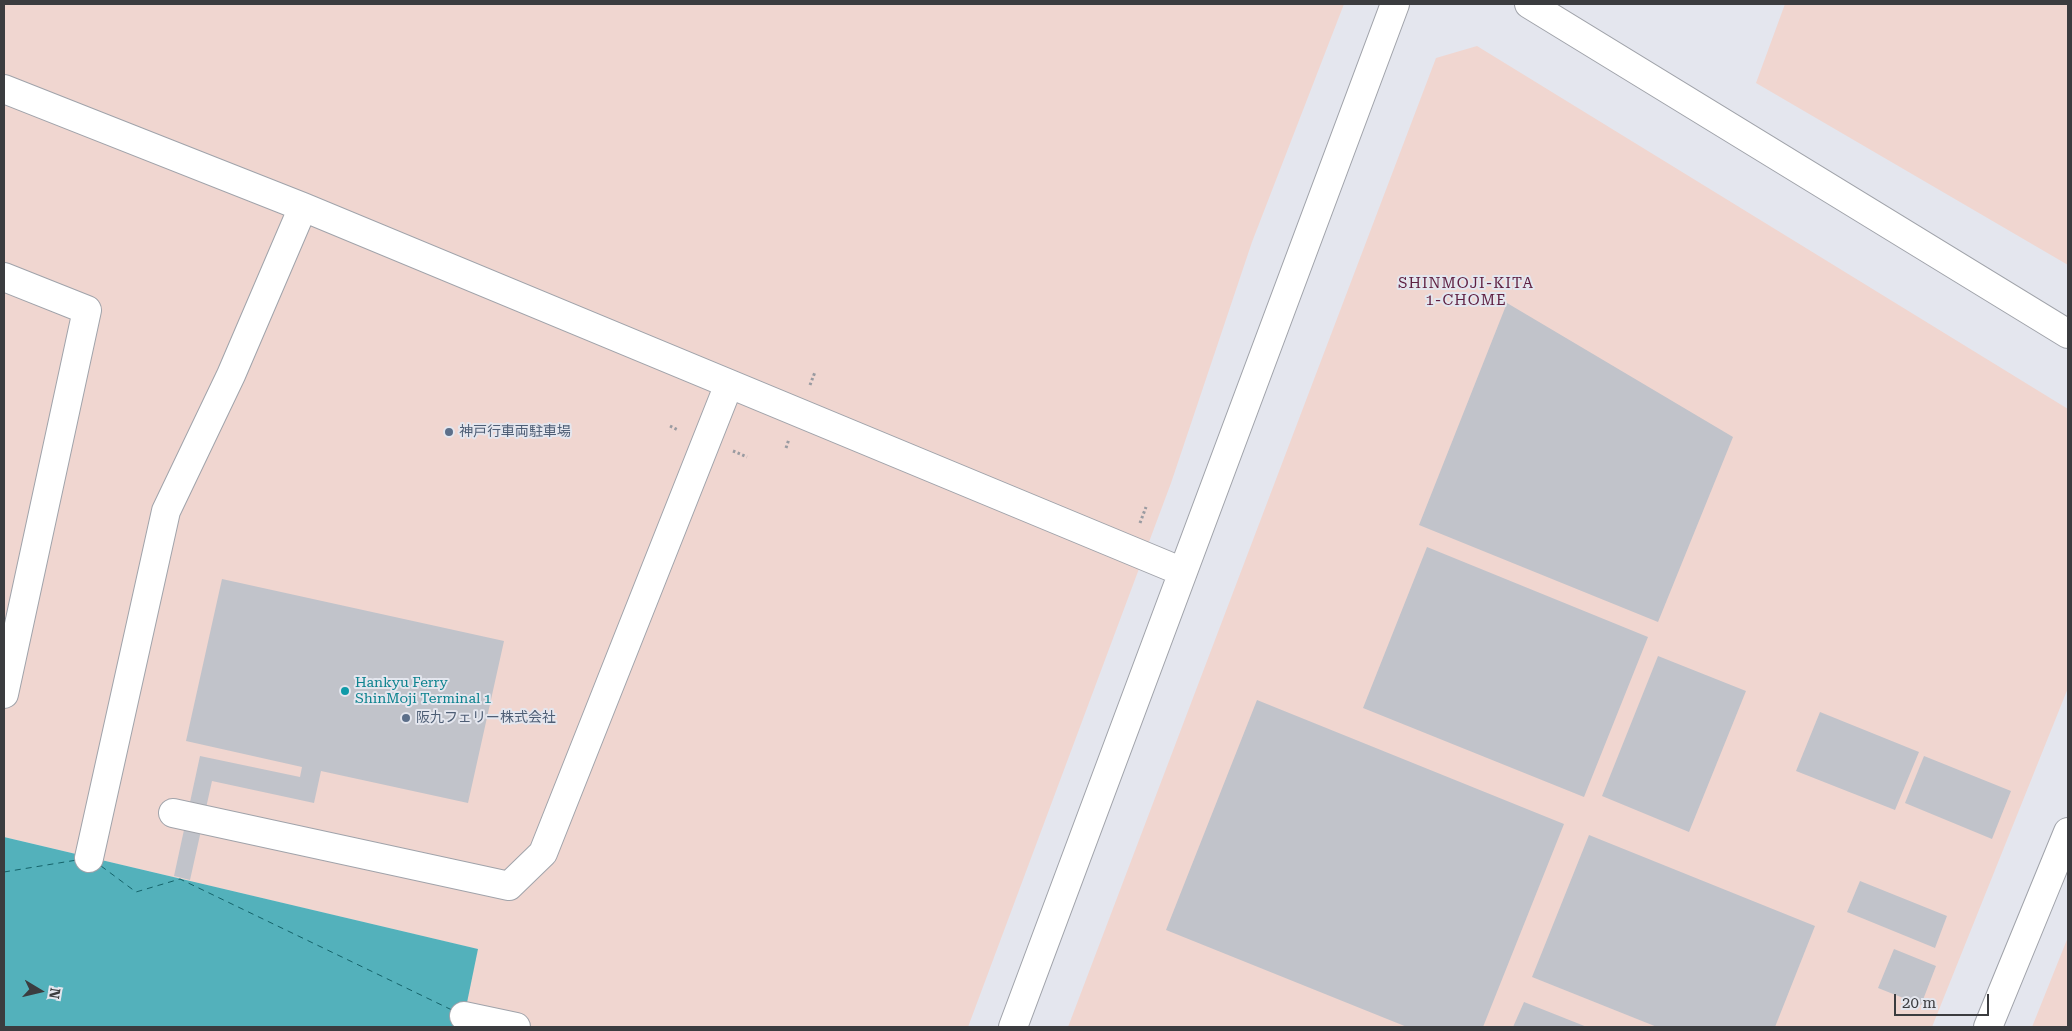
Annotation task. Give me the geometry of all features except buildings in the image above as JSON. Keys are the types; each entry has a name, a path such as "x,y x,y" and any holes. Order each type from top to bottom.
{"street":[{"path":"1013,1027 1395,4"},
{"path":"1529,4 2068,334"},
{"path":"4,89 303,207 1183,572"},
{"path":"90,858 166,511 231,375 303,207"},
{"path":"4,277 86,310 4,694"},
{"path":"173,813 509,886 543,853 729,384"},
{"path":"1988,1027 2068,832"},
{"path":"464,1016 516,1027"}],"shaded area":[{"path":"4,4 1344,4 1252,242 1171,483 968,1027 462,1027 477,949 4,837"},
{"path":"1785,4 2068,4 2068,265 1756,83"},
{"path":"1477,46 2068,409 2068,688 1932,1027 1068,1027 1436,58"},
{"path":"2068,937 2068,1027 2032,1027"}],"water":[{"path":"4,837 478,949 462,1027 4,1027"}],"ferry route":[{"path":"4,872 77,860"},
{"path":"101,866 136,892 180,879 454,1011"}],"place":[{"name":"神戸行車両駐車場","path":"449,432"},
{"name":"Hankyu Ferry ShinMoji Terminal 1","path":"345,691"},
{"name":"阪九フェリー株式会社","path":"406,718"}],"district":[{"name":"SHINMOJI-KITA 1-CHOME","path":"1466,292"}]}
